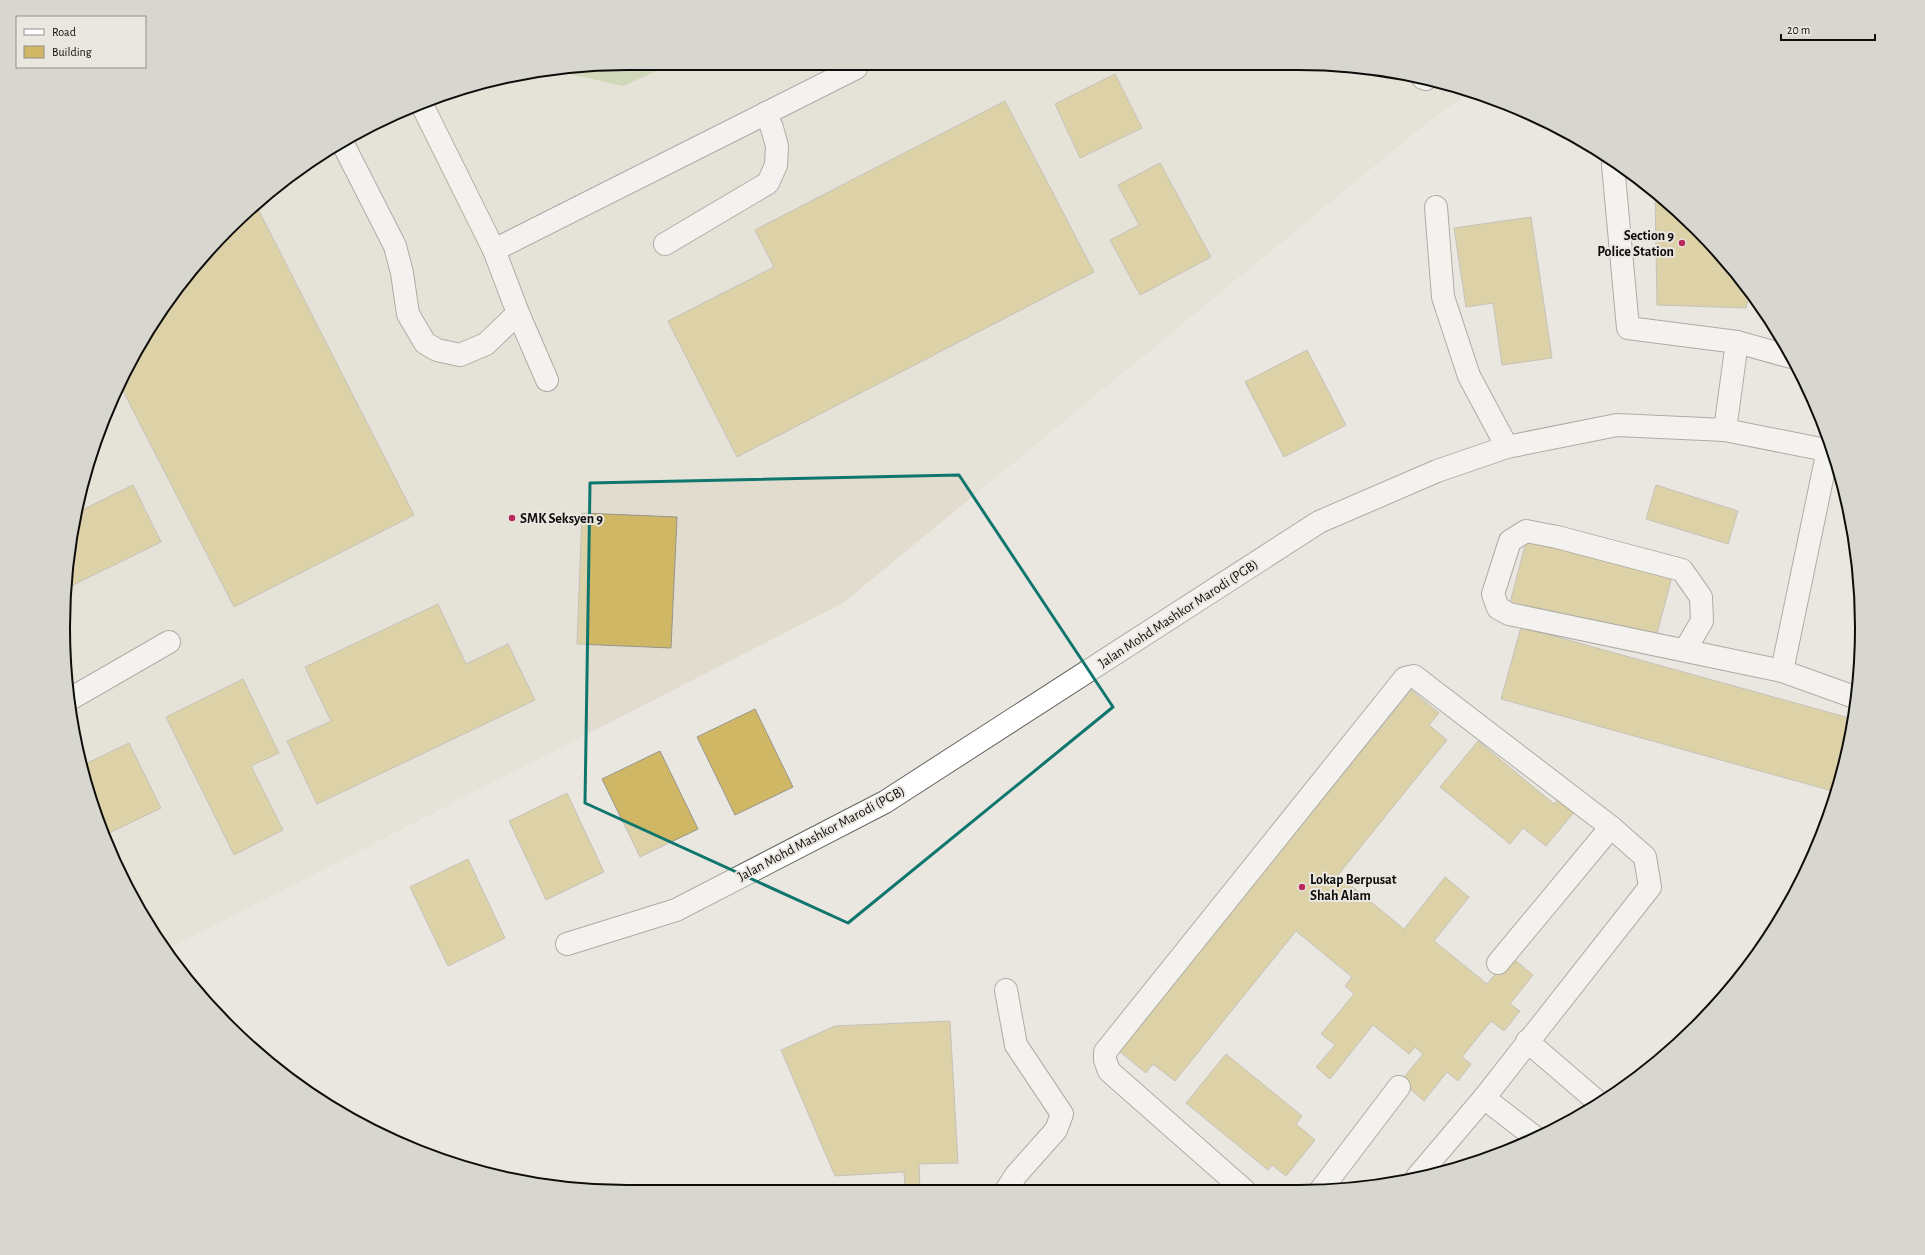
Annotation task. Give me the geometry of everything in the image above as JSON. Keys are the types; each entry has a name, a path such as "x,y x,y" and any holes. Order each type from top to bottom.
{"lane":[{"path":"494,250 852,70"},
{"path":"424,109 494,250 518,313 547,380"},
{"path":"665,244 768,183 776,165 777,146 766,113"},
{"path":"345,148 395,246 402,273 408,314 425,343 437,350 460,355 486,344 518,313"},
{"path":"1613,168 1628,328 1737,342 1783,354"},
{"path":"1436,207 1443,297 1469,376 1508,447"},
{"path":"1725,430 1737,342"},
{"name":"Jalan Mohd Mashkor Marodi (PGB)","path":"567,944 676,910 885,802 1319,522 1437,471 1508,447 1617,425 1725,430 1825,449"},
{"path":"1782,671 1828,458"},
{"path":"1685,650 1702,621 1701,597 1682,570 1557,537 1526,531 1510,541 1493,594 1498,608 1509,614 1782,671 1850,696"},
{"path":"75,696 169,642"},
{"path":"1238,1185 1109,1071 1105,1060 1105,1052 1405,678 1414,676 1611,827 1645,857 1650,887 1527,1041 1484,1098 1423,1170"},
{"path":"1498,963 1611,827"},
{"path":"1006,990 1016,1045 1062,1114 1056,1130 1016,1175 1010,1185"},
{"path":"1527,1041 1594,1099"},
{"path":"1325,1184 1398,1087"},
{"path":"1484,1098 1531,1134"}],"highlighted area":[{"path":"959,475 1113,707 848,923 585,803 590,483"}],"shaded area":[{"name":"SMK Seksyen 9","path":"628,70 1334,71 1406,81 1442,89 1464,96 1422,127 843,603 171,947 127,874 112,841 89,772 75,700 71,664 71,591 81,519 89,483 112,414 127,381 164,318 185,288 208,260 233,233 260,208 288,185 318,164 381,127 414,112 483,89 519,81 591,71"}],"green space":[{"path":"659,70 623,86 568,74 591,71"}],"building":[{"path":"1115,74 1142,128 1080,158 1055,104"},
{"path":"1005,101 1094,272 737,457 668,321 774,267 755,230"},
{"path":"1160,163 1211,257 1140,295 1110,240 1139,225 1118,185"},
{"name":"Section 9 Police Station","path":"1655,200 1692,233 1717,260 1748,299 1746,308 1657,305"},
{"path":"258,210 414,515 234,607 123,390 145,349 185,288 233,233"},
{"path":"1531,217 1552,358 1502,365 1493,303 1466,307 1454,228"},
{"path":"1307,350 1346,425 1284,457 1245,382"},
{"path":"133,485 161,542 72,586 75,555 83,509"},
{"path":"1656,485 1738,511 1728,544 1646,519"},
{"path":"582,513 677,517 671,648 577,644"},
{"path":"1528,534 1673,573 1655,641 1510,603"},
{"path":"438,604 466,664 508,644 535,700 317,804 287,741 331,721 305,667"},
{"path":"1521,627 1847,717 1836,772 1830,790 1501,699"},
{"path":"243,679 279,753 251,766 283,830 234,855 166,717"},
{"name":"Lokap Berpusat Shah Alam","path":"1411,690 1439,713 1429,725 1447,740 1338,875 1404,929 1445,877 1469,897 1434,941 1487,984 1510,956 1533,975 1510,1004 1520,1011 1504,1031 1491,1021 1462,1057 1471,1064 1458,1081 1447,1072 1424,1101 1401,1081 1423,1054 1415,1047 1409,1054 1373,1025 1330,1079 1316,1067 1335,1045 1321,1034 1354,994 1345,986 1352,977 1296,931 1175,1081 1153,1064 1146,1073 1119,1051"},
{"path":"755,709 793,787 735,815 697,737"},
{"path":"1478,741 1554,804 1559,798 1575,811 1546,846 1523,828 1510,844 1440,787"},
{"path":"129,743 161,808 109,833 87,763"},
{"path":"660,751 698,829 640,857 602,779"},
{"path":"567,793 604,872 546,900 509,821"},
{"path":"468,859 505,938 448,966 410,887"},
{"path":"950,1021 958,1163 919,1164 920,1185 905,1185 904,1172 835,1176 781,1050 835,1026"},
{"path":"1226,1054 1302,1116 1296,1124 1315,1140 1286,1176 1272,1165 1268,1170 1186,1103"}],"place":[{"name":"Section 9 Police Station","path":"1682,243"},
{"name":"SMK Seksyen 9","path":"512,518"},
{"name":"Lokap Berpusat Shah Alam","path":"1302,887"}]}
